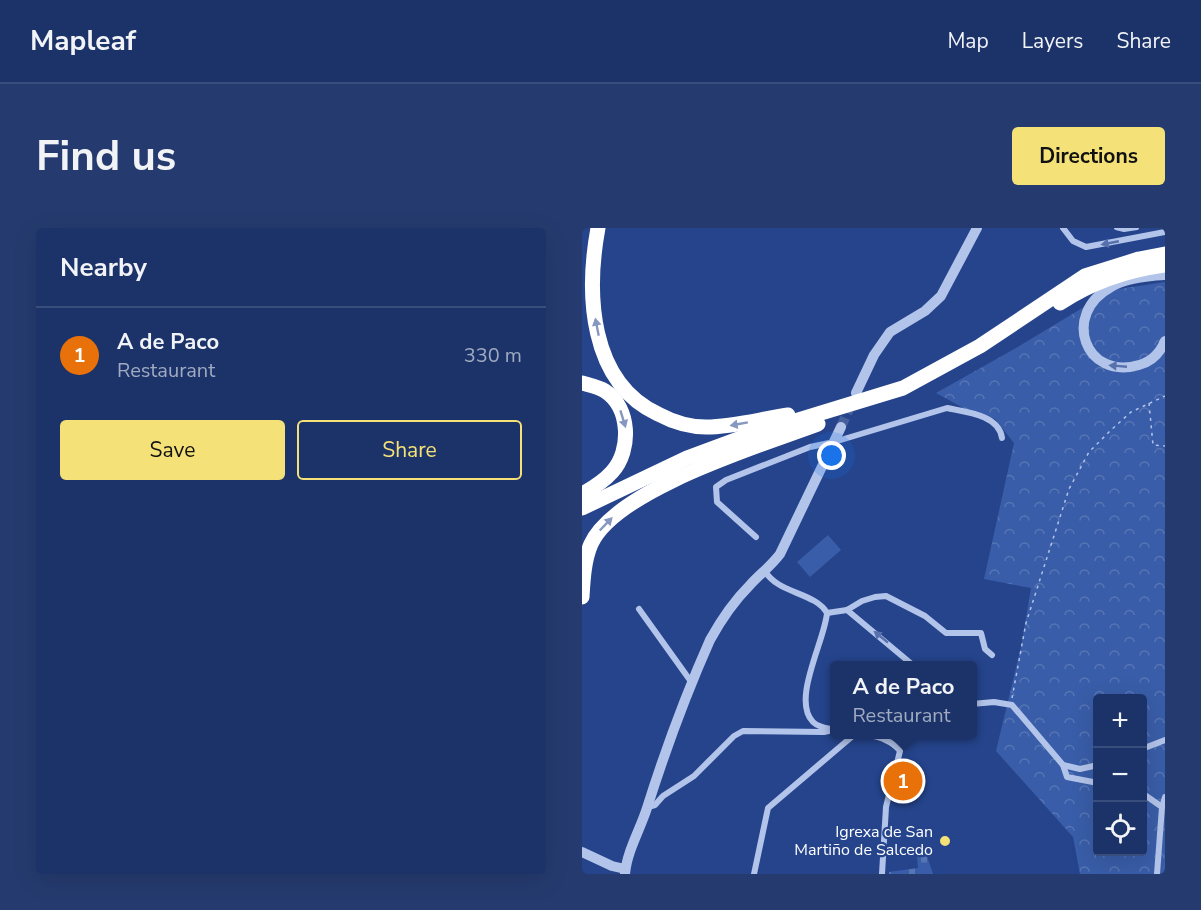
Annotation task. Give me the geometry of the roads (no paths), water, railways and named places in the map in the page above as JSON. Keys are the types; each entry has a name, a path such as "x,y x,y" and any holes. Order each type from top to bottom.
{"highway":[{"path":"598,228 593,273 596,327 605,358 623,387 641,405 673,421 705,427 726,426 903,388 980,346 1085,276 1139,259 1165,254"},
{"path":"582,518 692,465 739,448 891,402 941,381 984,355 1070,296 1124,273 1165,265"},
{"path":"582,383 605,391 619,408 626,427 624,450 614,470 592,489 582,494"},
{"path":"582,508 687,458 857,398"},
{"path":"582,597 586,559 592,543 608,522 621,511 680,478 820,423"}],"street":[{"path":"857,398 874,355 890,332 925,311 941,296 977,228"},
{"path":"1063,228 1073,241 1086,247 1165,232"},
{"path":"1165,275 1127,281 1112,286 1095,299 1085,313 1083,323 1089,349 1098,359 1110,366 1135,366 1146,363 1156,355 1165,341"},
{"path":"756,537 717,502 716,487 726,480 810,447 947,408 993,421 999,428 1002,438"},
{"path":"582,852 625,872 656,774 718,625 739,597 780,554 841,427"},
{"path":"765,571 774,583 820,606 827,613"},
{"path":"827,613 847,610 862,601 881,595 886,596 925,616 946,633 981,633 985,649 992,655"},
{"path":"639,609 692,683"},
{"path":"847,610 908,661"},
{"path":"827,613 809,677 807,708 808,715 815,724 830,729"},
{"path":"977,704 994,702 1012,705 1063,765 1067,777 1093,782"},
{"path":"647,808 694,776 734,736 743,731 830,731"},
{"path":"754,874 768,808 850,739"},
{"path":"881,739 898,748 899,758 886,807 882,874"},
{"path":"898,748 910,739"},
{"path":"1145,748 1165,740"},
{"path":"1063,765 1080,769 1093,766"},
{"path":"1147,796 1162,807"},
{"path":"1157,874 1162,807 1165,796"}],"lane":[{"path":"1116,228 1124,230 1137,228"}],"tunnel":[{"path":"841,427 852,402"}],"place":[{"name":"A de Paco","path":"903,781"},
{"name":"Igrexa de San Martiño de Salcedo","path":"945,841"}]}
